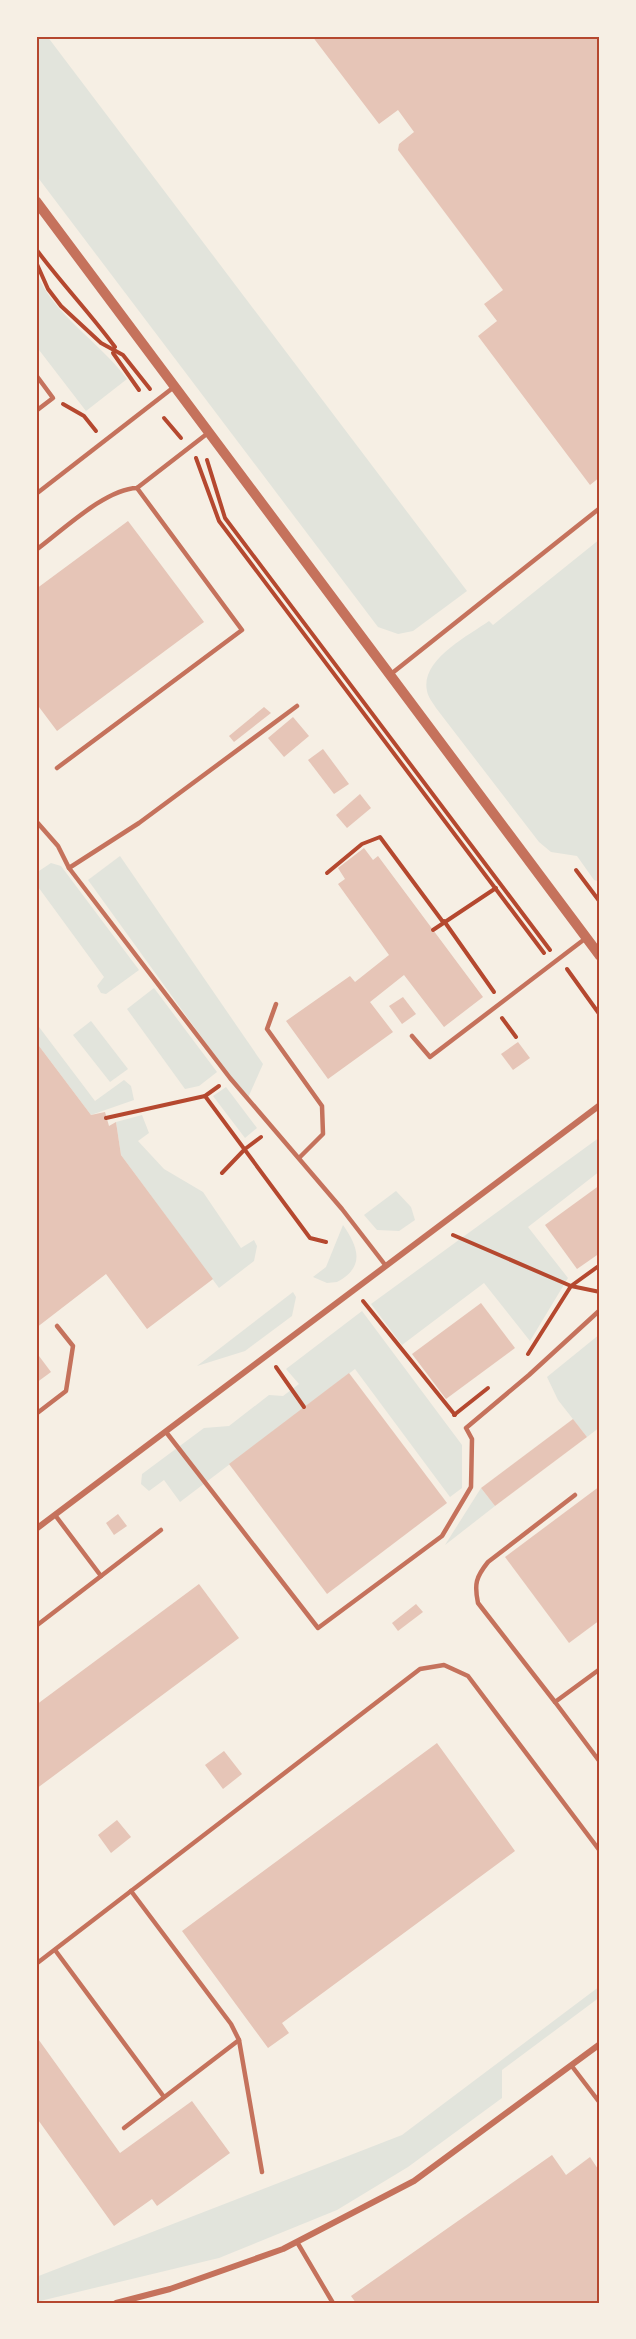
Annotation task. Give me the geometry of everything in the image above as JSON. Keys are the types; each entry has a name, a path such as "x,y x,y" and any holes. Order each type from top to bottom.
{"street":[{"path":"36,201 600,956"},
{"path":"36,1529 600,1105"},
{"path":"116,2303 170,2289 297,2242 414,2181 600,2044"}],"lane":[{"path":"36,375 38,382 53,398 36,411"},
{"path":"36,494 174,386"},
{"path":"36,550 111,495 125,489 137,488 209,432"},
{"path":"57,768 242,630 137,488"},
{"path":"391,674 600,508"},
{"path":"69,868 139,823 297,706"},
{"path":"36,821 58,846 69,868 230,1078 299,1158 386,1266"},
{"path":"412,1035 430,1057 586,938"},
{"path":"276,1004 267,1029 321,1106 323,1134 299,1158"},
{"path":"166,1432 318,1628 442,1536 471,1486 472,1439 466,1428 529,1375 600,1310"},
{"path":"36,1414 66,1391 73,1346 57,1326"},
{"path":"574,1496 488,1562 478,1574 474,1586 478,1603 600,1762"},
{"path":"55,1515 101,1576"},
{"path":"36,1626 161,1530"},
{"path":"36,1964 420,1669 444,1665 468,1676 600,1851"},
{"path":"555,1702 600,1669"},
{"path":"131,1891 231,2024 239,2040 261,2172"},
{"path":"55,1950 164,2097"},
{"path":"124,2128 239,2040"},
{"path":"571,2065 600,2103"},
{"path":"297,2242 333,2303"}],"path":[{"path":"36,249 71,296 94,319 115,347"},
{"path":"36,262 48,289 61,306 101,343 123,355 142,380"},
{"path":"112,353 139,390"},
{"path":"53,398 84,416 94,429"},
{"path":"164,418 182,439"},
{"path":"196,457 219,521 553,963"},
{"path":"206,457 225,518 600,1015"},
{"path":"327,873 362,844 380,837 501,1002"},
{"path":"576,870 600,902"},
{"path":"433,930 496,888"},
{"path":"494,1008 516,1036"},
{"path":"106,1118 205,1096 310,1238 326,1242"},
{"path":"222,1173 244,1149 273,1128"},
{"path":"453,1235 572,1286 600,1292"},
{"path":"526,1357 572,1286 600,1265"},
{"path":"363,1301 466,1428"},
{"path":"276,1367 304,1407"},
{"path":"454,1414 492,1385"}],"shaded area":[{"path":"36,36 47,36 467,591 413,631 398,634 378,627 36,175"},
{"path":"36,272 44,288 65,315 104,352 127,379 86,411 36,346"},
{"path":"600,539 600,882 594,880 577,856 551,852 539,842 429,698 427,680 438,659 448,650 489,621 493,625"},
{"path":"120,856 263,1064 247,1100 88,880"},
{"path":"51,863 61,866 139,970 106,994 101,993 97,986 104,977 36,884 36,873"},
{"path":"154,988 217,1072 199,1086 185,1089 127,1009"},
{"path":"91,1021 128,1069 110,1082 73,1035"},
{"path":"36,1023 95,1101 124,1080 131,1086 134,1100 91,1115 36,1042"},
{"path":"226,1087 257,1128 245,1138 213,1096"},
{"path":"142,1115 149,1133 138,1141 164,1169 203,1192 241,1248 254,1240 257,1246 254,1261 219,1288 121,1155 116,1122"},
{"path":"600,1137 600,1171 528,1227 568,1278 530,1341 484,1283 402,1345 371,1304"},
{"path":"396,1191 411,1207 415,1220 399,1231 377,1230 364,1215"},
{"path":"343,1225 356,1249 355,1263 346,1276 337,1282 327,1283 313,1277 326,1267"},
{"path":"293,1292 296,1297 292,1316 245,1351 197,1366"},
{"path":"362,1311 462,1445 462,1488 450,1497 355,1369 180,1502 164,1480 149,1491 141,1484 142,1474 204,1428 229,1426 269,1395 283,1396 299,1384 286,1369"},
{"path":"600,1334 600,1427 587,1437 558,1400 547,1377"},
{"path":"481,1488 495,1506 445,1545"},
{"path":"600,1986 600,1997 502,2070 502,2098 408,2167 337,2210 219,2258 36,2302 36,2277 402,2135"}],"building":[{"path":"312,36 600,36 600,477 590,485 478,336 497,321 484,304 503,290 398,150 399,144 414,132 398,110 379,124"},
{"path":"128,521 204,622 57,731 36,703 36,589"},
{"path":"264,707 271,713 234,742 229,736"},
{"path":"293,717 309,736 284,757 268,738"},
{"path":"323,749 349,784 334,794 308,760"},
{"path":"360,794 371,808 347,828 336,815"},
{"path":"364,848 373,860 378,856 483,997 444,1027 404,975 370,1002 393,1032 328,1079 286,1021 350,976 355,982 389,955 338,884 345,879 338,868"},
{"path":"403,997 416,1014 402,1024 389,1006"},
{"path":"36,1042 91,1115 105,1112 109,1126 116,1122 121,1155 213,1279 147,1329 106,1274 36,1328"},
{"path":"518,1042 530,1058 513,1070 501,1054"},
{"path":"600,1185 600,1253 577,1269 545,1225"},
{"path":"481,1303 515,1348 446,1399 412,1354"},
{"path":"36,1352 51,1372 36,1383"},
{"path":"349,1373 447,1503 327,1594 229,1464"},
{"path":"573,1419 587,1437 495,1506 481,1488"},
{"path":"600,1486 600,1620 569,1643 505,1557"},
{"path":"118,1514 127,1526 114,1535 106,1523"},
{"path":"199,1584 239,1638 36,1789 36,1705"},
{"path":"416,1604 423,1612 398,1631 392,1623"},
{"path":"437,1743 515,1851 282,2023 289,2033 268,2048 182,1931"},
{"path":"224,1751 242,1774 223,1789 205,1765"},
{"path":"117,1820 131,1837 111,1853 98,1835"},
{"path":"36,2036 120,2153 192,2101 230,2153 157,2206 152,2199 114,2226 36,2117"},
{"path":"552,2155 566,2175 590,2157 600,2172 600,2303 356,2303 351,2296"}]}
